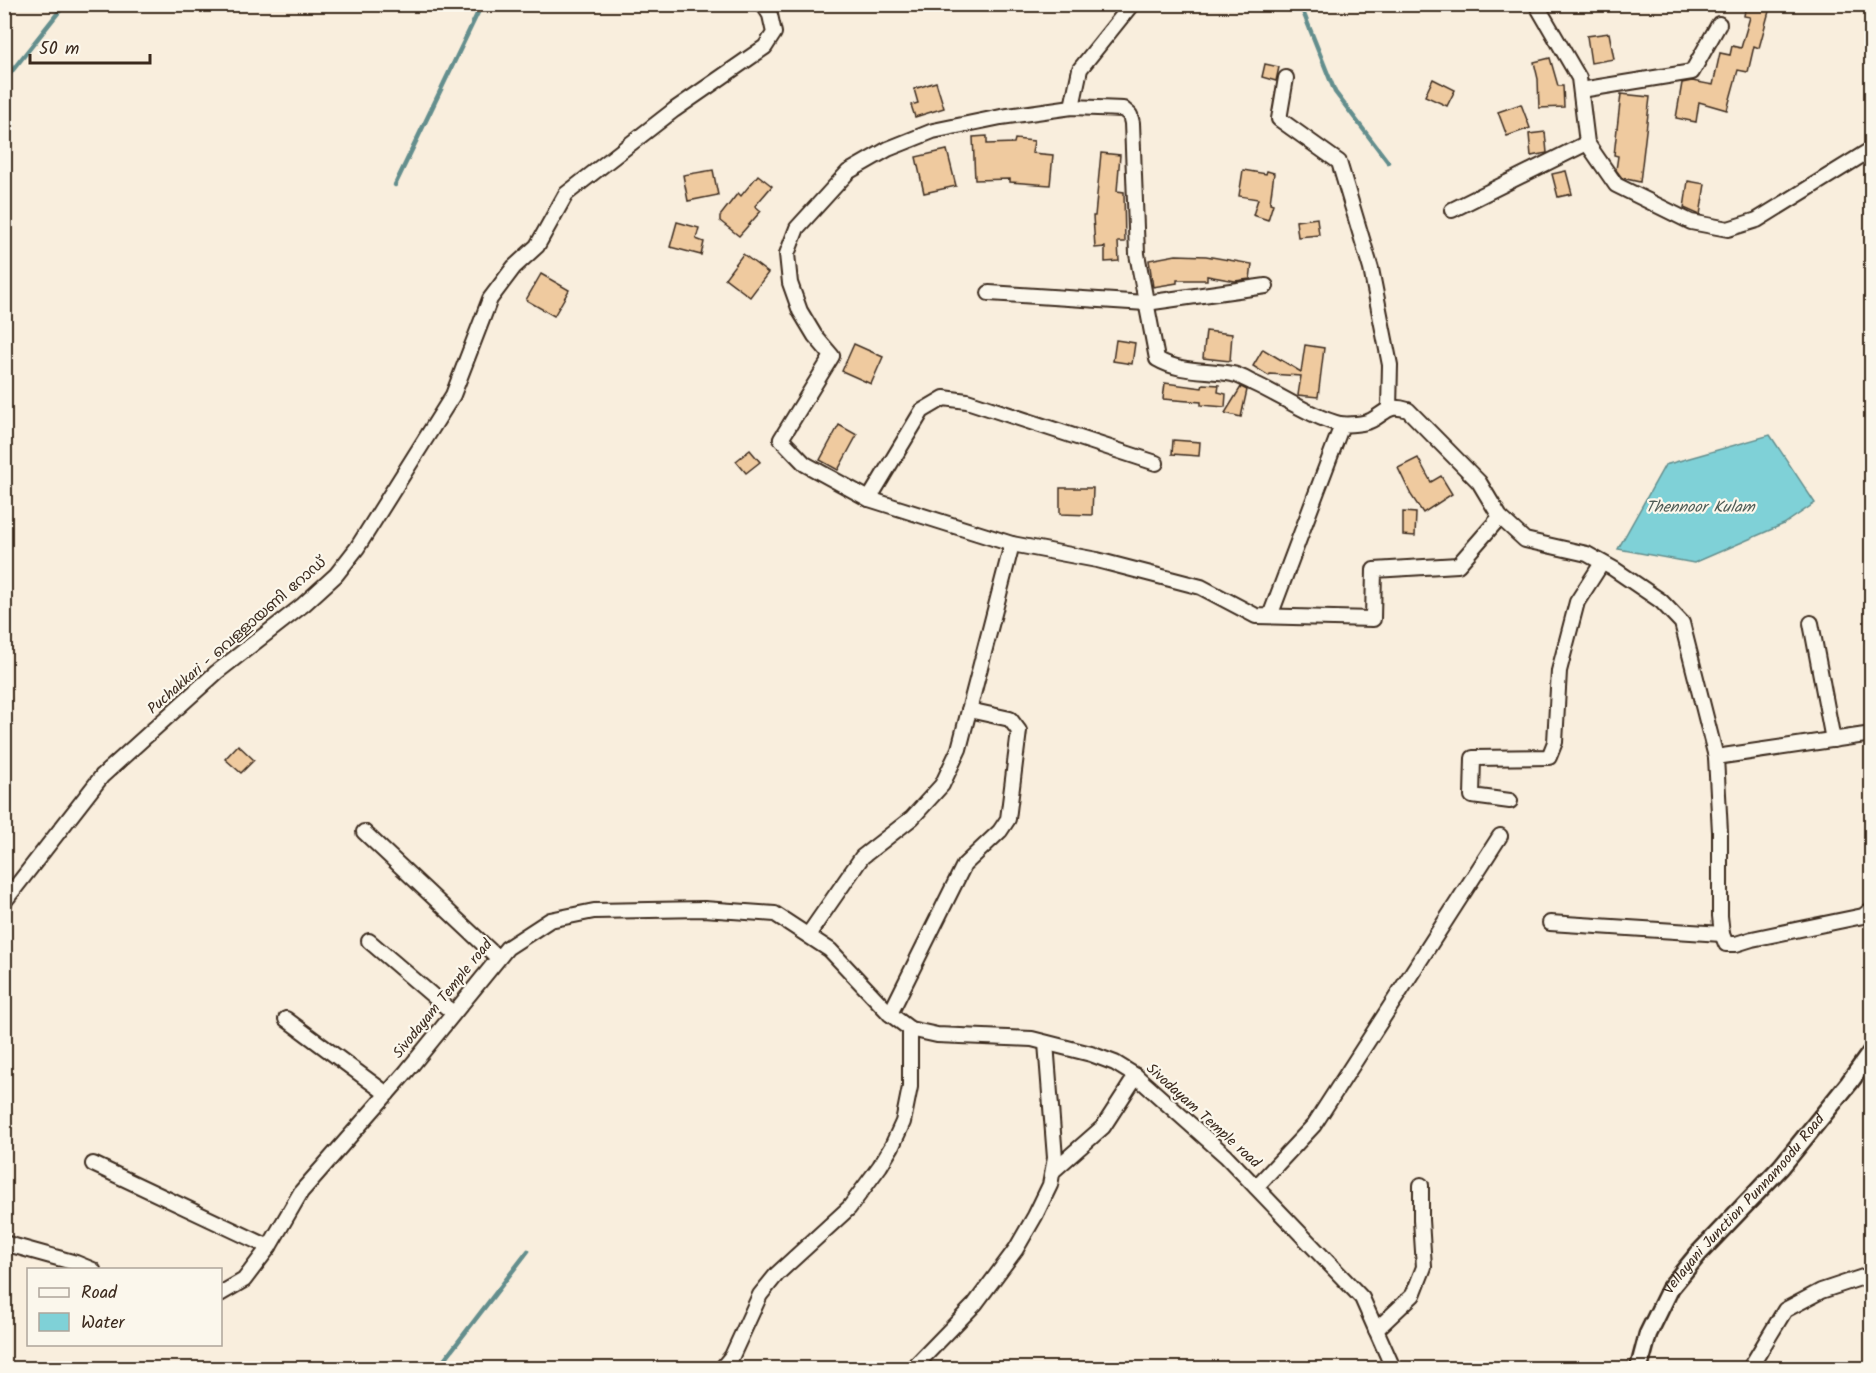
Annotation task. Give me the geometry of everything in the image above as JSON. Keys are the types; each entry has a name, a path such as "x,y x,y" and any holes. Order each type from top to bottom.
{"street":[{"name":"Puchakkari - വെള്ളായണി റോഡ്","path":"4,902 102,776 217,672 303,605 336,575 357,548 453,395 490,299 514,267 537,246 566,194 674,110 765,47 774,33 770,15 763,4"},
{"path":"1072,107 1080,69 1132,4"},
{"path":"1536,4 1579,78 1587,143 1616,184 1691,222 1728,229 1758,220 1872,149"},
{"path":"1581,90 1692,72 1719,24"},
{"path":"1286,78 1279,119 1339,162 1371,269 1390,365 1389,408"},
{"path":"1500,517 1458,565 1374,570 1373,619 1256,616 1201,587 1097,560 1012,544 869,499 805,464 781,439 832,356 815,336 800,311 790,283 788,254 797,228 848,171 888,149 933,131 1001,117 1072,107 1123,109 1130,115 1132,123 1137,254 1157,359 1168,365 1184,369 1234,374 1324,419 1342,424 1370,422 1389,408 1397,406 1408,410 1479,482 1500,517 1525,540 1587,554 1660,601 1682,623 1716,757 1722,934 1726,944 1736,944 1863,916 1872,909"},
{"path":"1452,210 1587,143"},
{"path":"989,293 1146,303 1266,286"},
{"path":"869,499 922,411 944,398 967,400 1156,463"},
{"path":"1270,616 1342,424"},
{"path":"808,936 862,857 912,818 942,785 959,749 1012,544"},
{"path":"1510,801 1472,796 1473,758 1549,758 1555,742 1559,671 1577,602 1602,563"},
{"path":"1811,623 1833,740"},
{"path":"890,1014 964,866 1000,831 1008,819 1019,731 1010,719 969,710"},
{"path":"1716,757 1872,734"},
{"path":"364,832 498,958"},
{"path":"1256,1187 1314,1125 1500,836"},
{"name":"Sivodayam Temple road","path":"222,1293 244,1280 269,1247 301,1192 387,1094 507,948 550,920 594,911 704,909 775,915 830,950 890,1014 910,1029 938,1035 1032,1039 1091,1054 1115,1063 1136,1076 1226,1156 1362,1298 1393,1368"},
{"path":"1550,922 1722,934"},
{"path":"369,941 453,1013"},
{"path":"286,1020 387,1094"},
{"path":"722,1368 732,1356 760,1295 777,1274 849,1208 892,1146 903,1122 910,1087 910,1029"},
{"path":"913,1368 975,1304 1016,1248 1050,1185 1055,1158 1046,1043"},
{"name":"Vellayani Junction Punnamoodu Road","path":"1639,1368 1648,1334 1671,1287 1699,1253 1781,1167 1872,1051"},
{"path":"1053,1171 1103,1127 1136,1076"},
{"path":"93,1164 269,1247"},
{"path":"1376,1330 1413,1295 1425,1267 1421,1185"},
{"path":"4,1243 90,1268"},
{"path":"1750,1368 1785,1310 1821,1291 1872,1274"}],"water":[{"name":"Thennoor Kulam","path":"1770,435 1815,503 1784,524 1694,563 1618,549 1665,465"}],"building":[{"path":"1746,4 1771,4 1759,48 1754,46 1748,72 1738,70 1727,110 1699,102 1696,122 1676,118 1682,83 1692,81 1713,85 1720,53 1730,55 1732,46 1741,48 1750,17 1744,16"},
{"path":"1609,33 1614,59 1591,63 1587,36"},
{"path":"1550,58 1558,86 1563,86 1564,107 1539,108 1538,79 1534,62"},
{"path":"1265,64 1279,67 1276,81 1262,77"},
{"path":"1433,79 1455,90 1447,106 1425,96"},
{"path":"936,82 944,108 915,117 911,105 918,103 914,89"},
{"path":"1621,94 1650,97 1640,182 1622,178 1616,170 1618,156 1614,155"},
{"path":"1521,104 1530,128 1507,136 1498,112"},
{"path":"1545,132 1547,153 1531,156 1529,134"},
{"path":"987,136 987,144 1014,143 1015,139 1034,141 1032,153 1053,155 1050,185 1010,182 1010,179 975,180 973,137"},
{"path":"947,150 956,186 924,193 916,157"},
{"path":"1101,153 1120,155 1117,191 1124,192 1125,242 1118,242 1119,261 1105,262 1105,247 1095,248 1093,216 1095,216"},
{"path":"713,170 718,195 688,201 683,175"},
{"path":"1243,170 1274,173 1270,203 1273,204 1268,220 1253,215 1258,199 1239,196"},
{"path":"1566,171 1572,194 1558,197 1552,174"},
{"path":"758,175 772,186 755,206 761,211 739,236 720,221 720,216 738,193 741,196"},
{"path":"1688,181 1705,184 1700,215 1684,208"},
{"path":"1317,218 1319,235 1298,237 1296,221"},
{"path":"677,222 699,228 696,239 704,242 701,255 670,247"},
{"path":"743,254 768,273 750,297 725,278"},
{"path":"1176,255 1206,256 1252,264 1250,279 1235,281 1207,276 1207,280 1177,280 1177,283 1153,287 1149,260"},
{"path":"541,274 569,290 554,316 526,300"},
{"path":"1206,331 1232,334 1230,361 1203,358"},
{"path":"1116,340 1135,343 1132,364 1113,361"},
{"path":"854,344 883,357 871,384 842,371"},
{"path":"1305,345 1324,348 1318,397 1298,395 1301,376 1270,374 1269,376 1253,366 1263,349 1301,372"},
{"path":"1165,383 1202,388 1203,384 1219,385 1218,392 1226,394 1225,407 1201,405 1201,402 1163,399"},
{"path":"1241,387 1247,390 1241,417 1225,413"},
{"path":"839,425 857,435 838,470 820,460"},
{"path":"1173,440 1200,442 1199,456 1172,454"},
{"path":"750,450 760,462 746,473 736,461"},
{"path":"1418,458 1431,482 1441,476 1452,494 1423,513 1398,468"},
{"path":"1060,488 1093,488 1092,515 1060,514"},
{"path":"1403,512 1416,513 1415,536 1403,535"},
{"path":"238,745 254,760 241,773 225,759"}],"waterway":[{"path":"4,81 65,4"},
{"path":"395,185 482,4"},
{"path":"1300,4 1335,92 1388,162"},
{"path":"438,1368 528,1251"}]}
